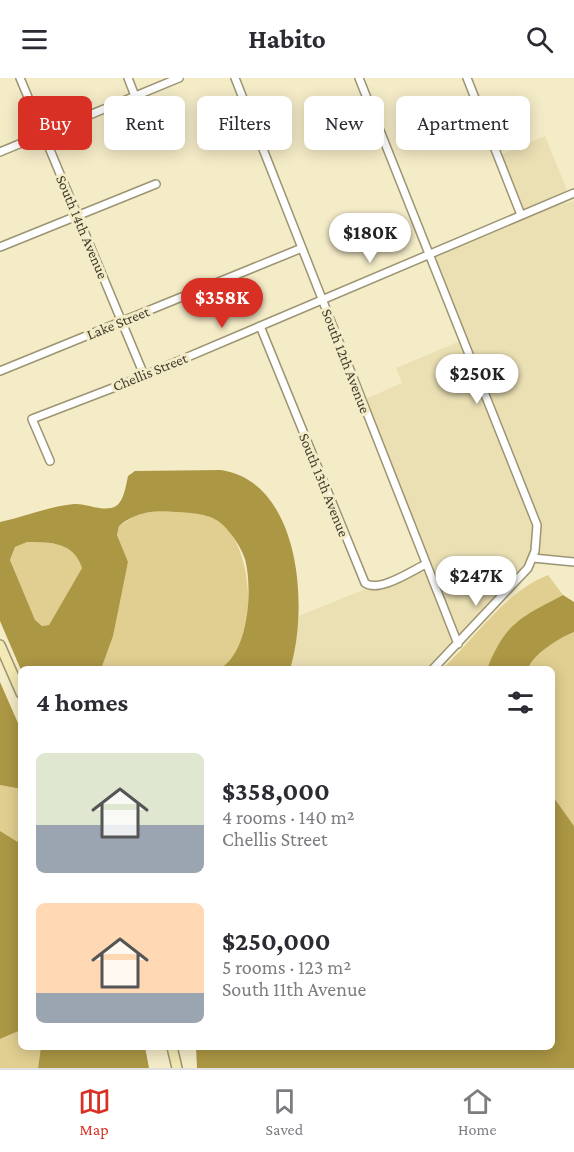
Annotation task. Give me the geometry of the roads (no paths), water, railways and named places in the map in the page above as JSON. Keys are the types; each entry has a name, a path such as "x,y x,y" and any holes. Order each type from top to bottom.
{"main road":[{"path":"0,645 18,686"},
{"path":"173,1050 177,1068"}],"street":[{"name":"South 14th Avenue","path":"20,78 27,96"},
{"path":"128,78 135,96 179,78"},
{"name":"South 12th Avenue","path":"235,78 459,644"},
{"path":"358,78 534,513 537,541 533,558 521,577 436,666"},
{"path":"467,78 521,215"},
{"path":"0,152 18,144"},
{"name":"South 14th Avenue","path":"50,150 144,375"},
{"path":"0,248 156,184"},
{"name":"Chellis Street","path":"50,461 32,419 144,375 321,298 574,193"},
{"name":"Lake Street","path":"0,371 302,248"},
{"name":"South 13th Avenue","path":"260,326 365,583 371,586 380,585 426,564"},
{"path":"533,558 574,562"}]}
